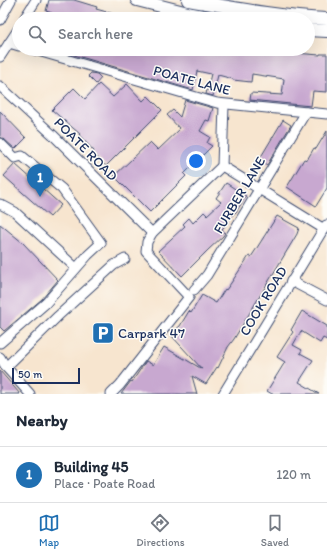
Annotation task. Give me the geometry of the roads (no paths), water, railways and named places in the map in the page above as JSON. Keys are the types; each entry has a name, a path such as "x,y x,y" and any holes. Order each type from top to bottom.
{"main road":[{"path":"138,0 184,12"},
{"path":"188,0 254,12"},
{"path":"315,19 327,19"},
{"path":"315,30 327,31"}],"street":[{"path":"0,20 11,0"},
{"path":"28,12 36,0"},
{"path":"0,58 12,38"},
{"name":"POATE LANE","path":"55,56 224,105 327,114"},
{"name":"POATE ROAD","path":"0,86 53,135 152,233"},
{"path":"191,294 146,251 147,242 152,233 222,166 224,105"},
{"name":"FURBER LANE","path":"111,394 120,385 207,275 306,112"},
{"path":"0,143 16,158 22,156 62,189 101,243 76,268 46,303 0,343"},
{"path":"222,166 325,226"},
{"path":"0,204 15,212 76,268"},
{"name":"COOK ROAD","path":"223,394 325,226"},
{"path":"6,366 114,265 125,259"},
{"path":"291,281 327,300"},
{"path":"0,357 30,394"}],"place":[{"name":"Building 45","path":"40,197"},
{"name":"Carpark 47","path":"103,333"}]}
